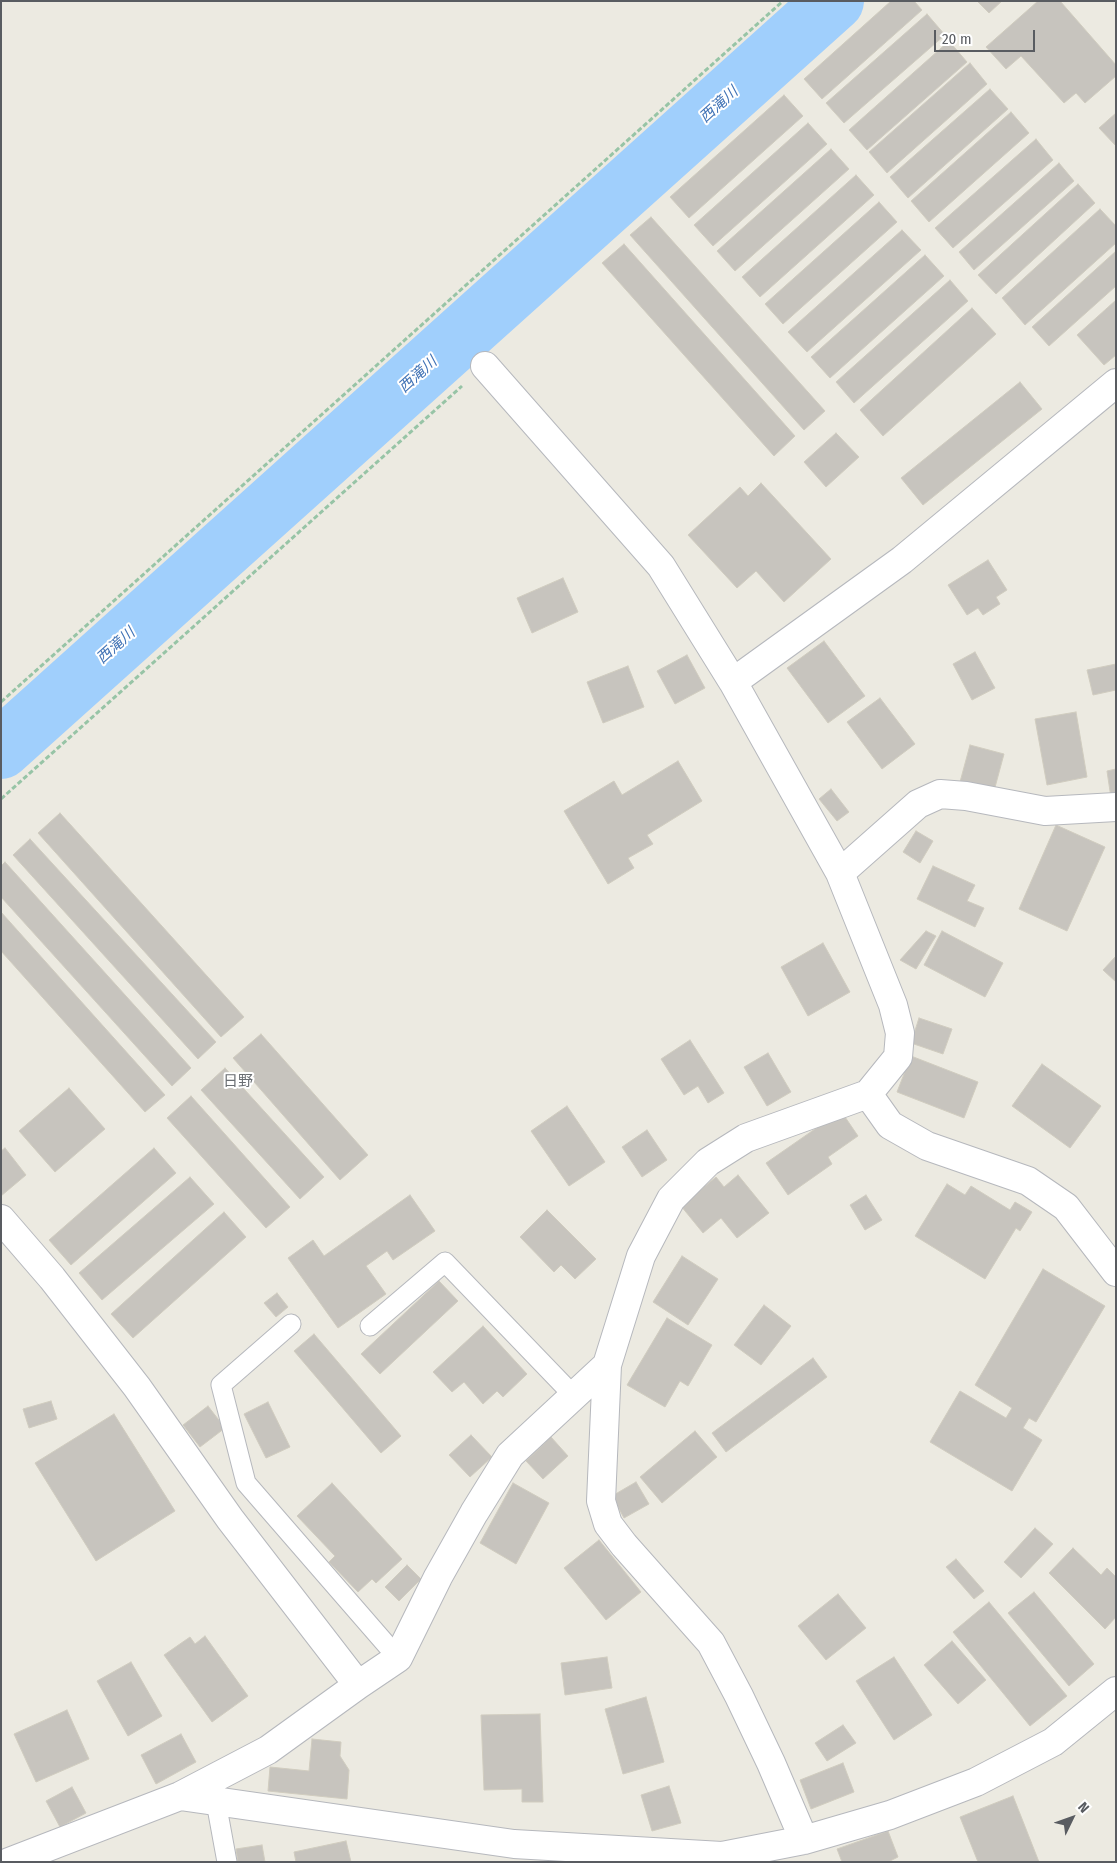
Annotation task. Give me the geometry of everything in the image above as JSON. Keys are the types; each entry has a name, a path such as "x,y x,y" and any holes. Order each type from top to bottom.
{"street":[{"path":"485,366 661,566 733,682 840,873 894,1005 900,1033 898,1057 868,1094 746,1138 708,1162 671,1199 641,1256 607,1365 600,1501 608,1524 624,1545 711,1643 747,1712 804,1840"},
{"path":"733,682 902,560 1116,383"},
{"path":"840,873 918,804 940,794 966,796 1045,811 1116,807"},
{"path":"868,1094 890,1125 927,1146 1028,1181 1066,1207 1116,1272"},
{"path":"1,1219 52,1278 137,1387 230,1519 358,1685"},
{"path":"9,1862 180,1796 268,1750 398,1658 438,1577 474,1513 510,1455 607,1365"},
{"path":"180,1796 514,1844 722,1859 804,1840 890,1816 976,1782 1053,1742 1116,1691"}],"lane":[{"path":"370,1326 446,1262 573,1395"},
{"path":"291,1324 221,1385 246,1483 398,1658"},
{"path":"216,1802 227,1862"}],"path":[{"path":"1,702 783,1"},
{"path":"1,800 485,366"}],"building":[{"path":"891,1 914,1 922,10 822,99 804,79"},
{"path":"977,1 1002,1 989,13"},
{"path":"1038,1 1060,1 1116,65 1116,76 1085,103 1076,93 1064,103 1021,56 1006,69 986,47"},
{"path":"927,14 945,35 844,123 826,103"},
{"path":"949,41 967,62 867,150 849,130"},
{"path":"970,63 987,84 887,173 869,152"},
{"path":"990,89 1008,109 908,198 890,177"},
{"path":"784,95 803,116 689,218 670,197"},
{"path":"1011,112 1029,133 929,222 911,201"},
{"path":"1116,113 1116,146 1099,128"},
{"path":"808,123 827,144 713,246 694,225"},
{"path":"1036,139 1053,160 953,248 935,228"},
{"path":"831,149 849,169 735,271 717,251"},
{"path":"1059,163 1074,181 974,270 959,252"},
{"path":"856,175 874,195 760,297 742,277"},
{"path":"1078,184 1095,203 996,294 978,275"},
{"path":"879,202 897,222 783,324 765,304"},
{"path":"1100,209 1116,226 1116,243 1025,325 1002,298"},
{"path":"651,217 825,411 804,430 630,235"},
{"path":"902,230 921,250 807,352 788,332"},
{"path":"624,244 795,436 774,456 602,263"},
{"path":"1116,251 1116,286 1049,346 1032,327"},
{"path":"925,255 944,276 830,378 811,357"},
{"path":"950,280 968,301 854,403 836,382"},
{"path":"1116,300 1116,355 1104,365 1077,335"},
{"path":"972,308 996,334 883,436 860,410"},
{"path":"1020,382 1042,409 923,505 901,478"},
{"path":"836,433 859,457 826,487 804,462"},
{"path":"761,483 831,559 784,602 756,571 737,588 688,535 740,487 748,496"},
{"path":"988,560 1007,590 996,597 1000,604 983,615 978,608 967,615 948,585"},
{"path":"563,578 578,612 532,633 517,598"},
{"path":"824,641 865,696 828,723 787,668"},
{"path":"975,652 995,688 972,700 953,664"},
{"path":"687,655 705,688 675,704 657,671"},
{"path":"1116,664 1116,690 1093,695 1087,670"},
{"path":"628,666 644,707 603,723 587,682"},
{"path":"880,698 915,744 882,769 847,722"},
{"path":"1076,712 1087,777 1047,785 1035,719"},
{"path":"970,745 1004,754 994,791 960,782"},
{"path":"678,761 702,801 647,835 653,844 628,858 634,868 608,884 564,811 614,781 622,795"},
{"path":"1116,769 1116,797 1111,798 1107,771"},
{"path":"831,789 849,812 837,821 819,799"},
{"path":"60,813 244,1017 221,1037 38,833"},
{"path":"1056,825 1105,847 1067,931 1019,909"},
{"path":"916,831 933,841 920,863 903,852"},
{"path":"30,839 216,1042 198,1059 13,855"},
{"path":"5,862 191,1068 172,1086 1,897 1,866"},
{"path":"933,866 975,885 967,901 984,908 975,927 917,899"},
{"path":"1,912 165,1095 145,1112 1,951"},
{"path":"926,931 936,936 916,969 900,960"},
{"path":"942,931 1003,963 985,997 924,965"},
{"path":"823,943 850,992 808,1016 781,967"},
{"path":"1116,956 1116,982 1103,970"},
{"path":"919,1018 952,1029 943,1054 911,1043"},
{"path":"261,1034 368,1155 340,1180 233,1058"},
{"path":"690,1040 724,1093 708,1103 698,1086 684,1095 661,1059"},
{"path":"768,1053 791,1092 767,1106 744,1067"},
{"path":"911,1056 978,1082 964,1118 897,1092"},
{"path":"1042,1064 1101,1106 1070,1148 1012,1106"},
{"path":"225,1068 324,1177 300,1199 201,1090"},
{"path":"69,1088 105,1129 55,1172 19,1131"},
{"path":"191,1096 290,1207 266,1228 167,1118"},
{"path":"567,1106 605,1162 569,1186 531,1131"},
{"path":"841,1111 858,1136 828,1157 832,1164 788,1195 766,1163"},
{"path":"647,1130 667,1160 642,1177 622,1147"},
{"path":"5,1148 26,1175 1,1196 1,1151"},
{"path":"154,1148 176,1173 71,1265 49,1240"},
{"path":"738,1175 769,1213 737,1238 721,1218 703,1233 681,1206 716,1177 724,1187"},
{"path":"190,1177 214,1204 102,1300 79,1273"},
{"path":"947,1184 965,1195 971,1186 1010,1210 1015,1202 1032,1212 1020,1231 1016,1228 985,1279 915,1236"},
{"path":"410,1195 435,1231 393,1260 387,1251 366,1266 386,1294 338,1328 288,1258 313,1240 324,1256"},
{"path":"866,1195 882,1220 865,1230 850,1205"},
{"path":"547,1210 596,1259 575,1279 561,1265 554,1272 520,1237"},
{"path":"224,1212 246,1237 133,1338 111,1314"},
{"path":"682,1256 718,1279 688,1325 653,1302"},
{"path":"1043,1269 1105,1306 1036,1422 1029,1418 1023,1428 1042,1440 1012,1491 930,1442 960,1391 1006,1418 1012,1408 975,1385"},
{"path":"439,1281 458,1301 380,1374 361,1354"},
{"path":"277,1293 288,1307 276,1317 264,1303"},
{"path":"764,1305 791,1326 761,1365 734,1345"},
{"path":"667,1318 712,1345 688,1386 680,1381 665,1407 627,1385"},
{"path":"483,1326 527,1374 503,1397 497,1391 483,1404 464,1382 452,1392 433,1372"},
{"path":"314,1334 401,1436 381,1453 294,1351"},
{"path":"813,1358 827,1377 726,1452 712,1433"},
{"path":"51,1401 57,1419 29,1428 23,1409"},
{"path":"268,1402 290,1447 266,1458 244,1414"},
{"path":"208,1406 225,1428 200,1447 183,1425"},
{"path":"114,1414 175,1511 96,1561 35,1463"},
{"path":"695,1431 717,1457 662,1503 640,1477"},
{"path":"471,1435 492,1457 470,1477 449,1455"},
{"path":"551,1437 568,1456 543,1479 526,1461"},
{"path":"636,1482 649,1504 624,1518 612,1496"},
{"path":"332,1483 402,1559 376,1583 372,1579 358,1592 329,1562 335,1556 297,1516"},
{"path":"513,1483 549,1503 516,1564 480,1543"},
{"path":"1035,1528 1053,1544 1021,1578 1004,1562"},
{"path":"599,1540 641,1592 606,1620 564,1568"},
{"path":"1073,1548 1101,1575 1107,1568 1116,1577 1116,1617 1105,1629 1049,1573"},
{"path":"956,1559 984,1591 974,1599 946,1567"},
{"path":"407,1565 421,1579 399,1601 385,1587"},
{"path":"1034,1592 1094,1664 1069,1686 1008,1613"},
{"path":"838,1594 866,1628 826,1660 798,1626"},
{"path":"989,1602 1067,1696 1030,1726 953,1632"},
{"path":"205,1636 248,1696 212,1722 164,1655 190,1637 195,1644"},
{"path":"952,1641 986,1680 958,1704 924,1665"},
{"path":"607,1657 612,1688 565,1695 561,1663"},
{"path":"894,1657 932,1715 894,1740 856,1681"},
{"path":"131,1662 162,1716 128,1736 97,1681"},
{"path":"646,1697 664,1762 623,1774 605,1709"},
{"path":"67,1710 89,1759 36,1782 14,1734"},
{"path":"540,1714 543,1802 522,1802 522,1789 484,1790 481,1715"},
{"path":"843,1725 856,1743 827,1761 815,1743"},
{"path":"181,1734 196,1762 156,1784 141,1755"},
{"path":"312,1739 341,1742 340,1756 349,1770 347,1799 268,1791 270,1767 309,1771"},
{"path":"843,1763 854,1792 811,1809 800,1780"},
{"path":"669,1786 681,1823 652,1831 641,1795"},
{"path":"72,1787 86,1813 60,1827 46,1801"},
{"path":"1013,1796 1039,1862 978,1862 960,1817"},
{"path":"888,1831 898,1857 888,1862 842,1862 837,1849"},
{"path":"346,1841 351,1862 296,1862 294,1852"},
{"path":"262,1845 265,1862 238,1862 236,1849"}],"waterway":[{"name":"西滝川","path":"1,749 834,1"}],"district":[{"name":"日野","path":"238,1082"}]}
